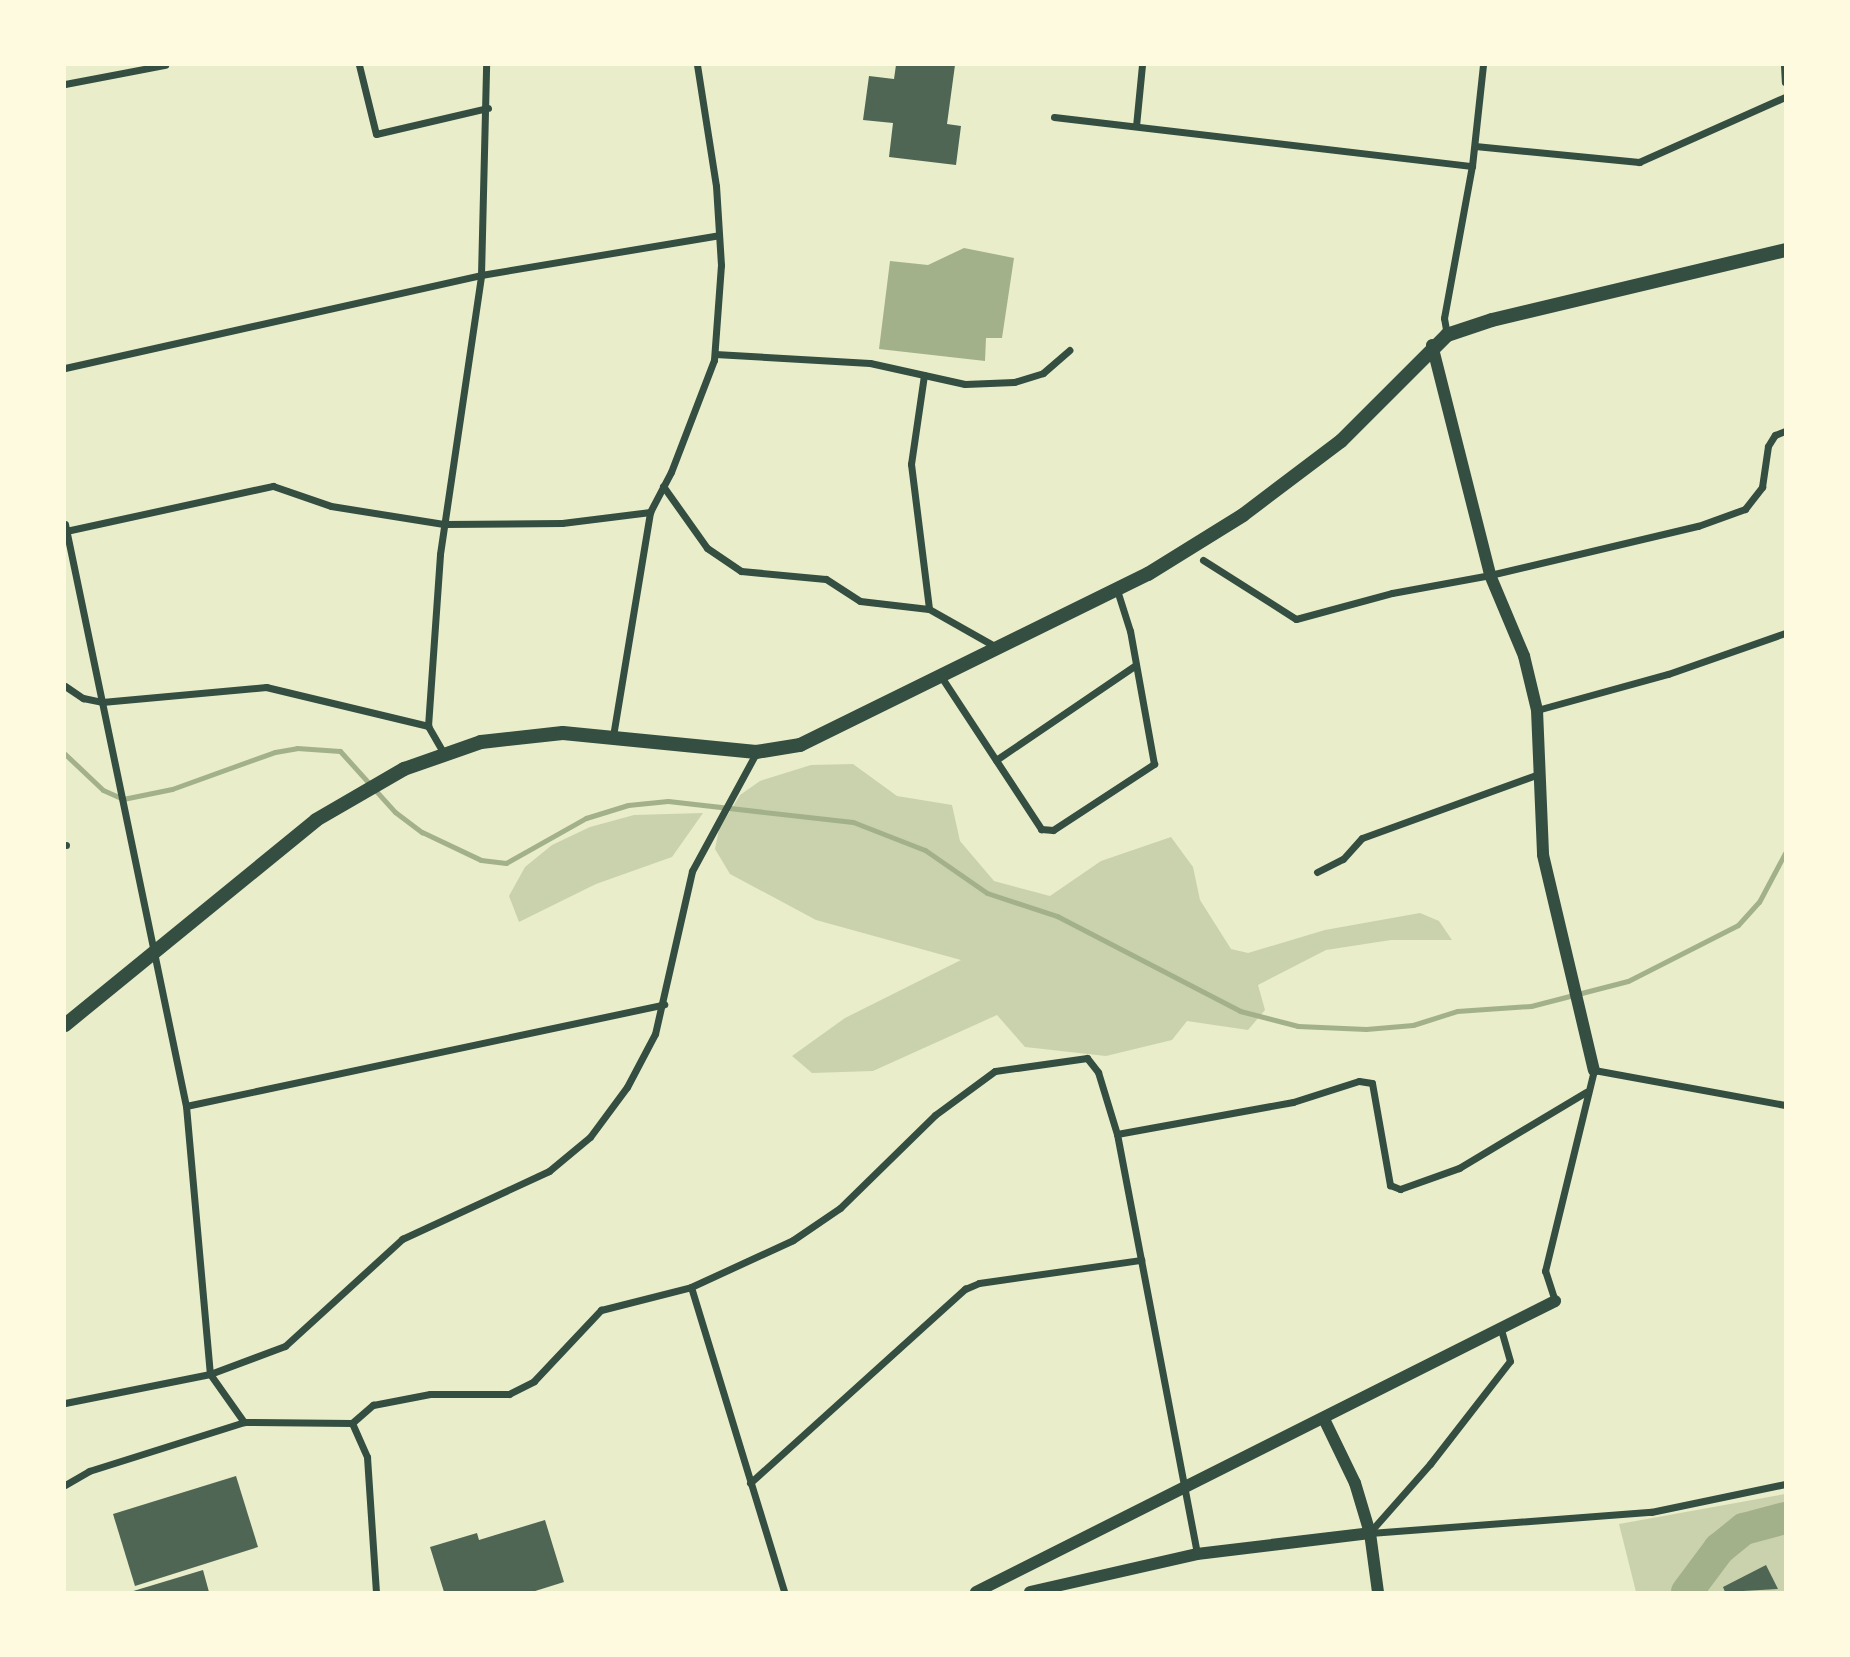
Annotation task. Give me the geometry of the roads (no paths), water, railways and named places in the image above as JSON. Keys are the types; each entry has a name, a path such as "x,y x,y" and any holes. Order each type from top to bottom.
{"main road":[{"path":"65,1025 316,820 404,769 443,752 525,736 613,736 756,752 800,745 942,678 1117,590 1287,484 1384,400 1432,345 1447,335 1785,250"}],"street":[{"path":"65,84 165,65"},
{"path":"359,65 376,134 488,108"},
{"path":"443,752 428,726 444,524 481,275 488,108 486,65"},
{"path":"613,736 650,512 663,486 715,354 719,235 696,65"},
{"path":"1136,126 1142,65"},
{"path":"1447,335 1444,318 1472,166 1483,65"},
{"path":"1784,65 1785,82"},
{"path":"1475,146 1639,162 1785,97"},
{"path":"1054,117 1472,166"},
{"path":"65,368 481,275 719,235"},
{"path":"976,1592 1185,1490 1555,1301 1545,1271 1578,1152 1587,1092 1594,1070 1543,855 1537,710 1524,656 1490,575 1432,345"},
{"path":"715,354 870,363 965,384 1014,382 1043,373 1069,350"},
{"path":"924,375 911,464 929,609"},
{"path":"1203,560 1296,619 1392,593 1490,575 1698,526 1745,509 1762,487 1769,446 1775,435 1785,431"},
{"path":"244,1422 210,1374 186,1106 157,950 66,528 273,486 331,506 444,524 562,523 650,512"},
{"path":"663,486 707,548 741,571 826,579 860,601 929,609 999,649"},
{"path":"942,678 1041,829 1053,830 1154,764 1136,664 1117,590"},
{"path":"1537,710 1668,674 1785,633"},
{"path":"996,760 1136,664"},
{"path":"65,686 83,698 102,702 266,687 428,726"},
{"path":"65,1404 210,1374 285,1346 402,1239 549,1171 590,1136 627,1087 654,1034 664,1004 692,871 756,752"},
{"path":"1317,872 1343,859 1362,838 1539,774"},
{"path":"186,1106 664,1004"},
{"path":"65,1485 89,1471 244,1422 352,1423 373,1405 430,1394 509,1394 534,1381 601,1310 691,1287 793,1240 840,1208 935,1115 995,1071 1087,1058 1098,1072 1117,1134 1197,1553"},
{"path":"1594,1070 1785,1105"},
{"path":"1117,1134 1293,1102 1359,1081 1371,1083 1390,1185 1400,1189 1459,1168 1587,1092"},
{"path":"750,1483 965,1289 979,1283 1141,1260"},
{"path":"691,1287 784,1592"},
{"path":"1370,1533 1510,1361 1501,1329"},
{"path":"1324,1419 1355,1482 1370,1533 1378,1592"},
{"path":"352,1423 367,1457 376,1592"},
{"path":"1030,1592 1197,1553 1370,1533 1651,1513 1785,1484"}],"waterway":[{"path":"65,754 103,790 123,799 172,789 275,752 297,748 340,751 395,812 422,832 481,860 506,863 586,818 628,805 668,801 853,822 925,850 987,893 1057,916 1240,1011 1298,1026 1366,1029 1413,1025 1457,1011 1531,1006 1628,981 1738,925 1759,902 1785,853"},
{"path":"1687,1592 1719,1549 1744,1529 1785,1518"}]}
